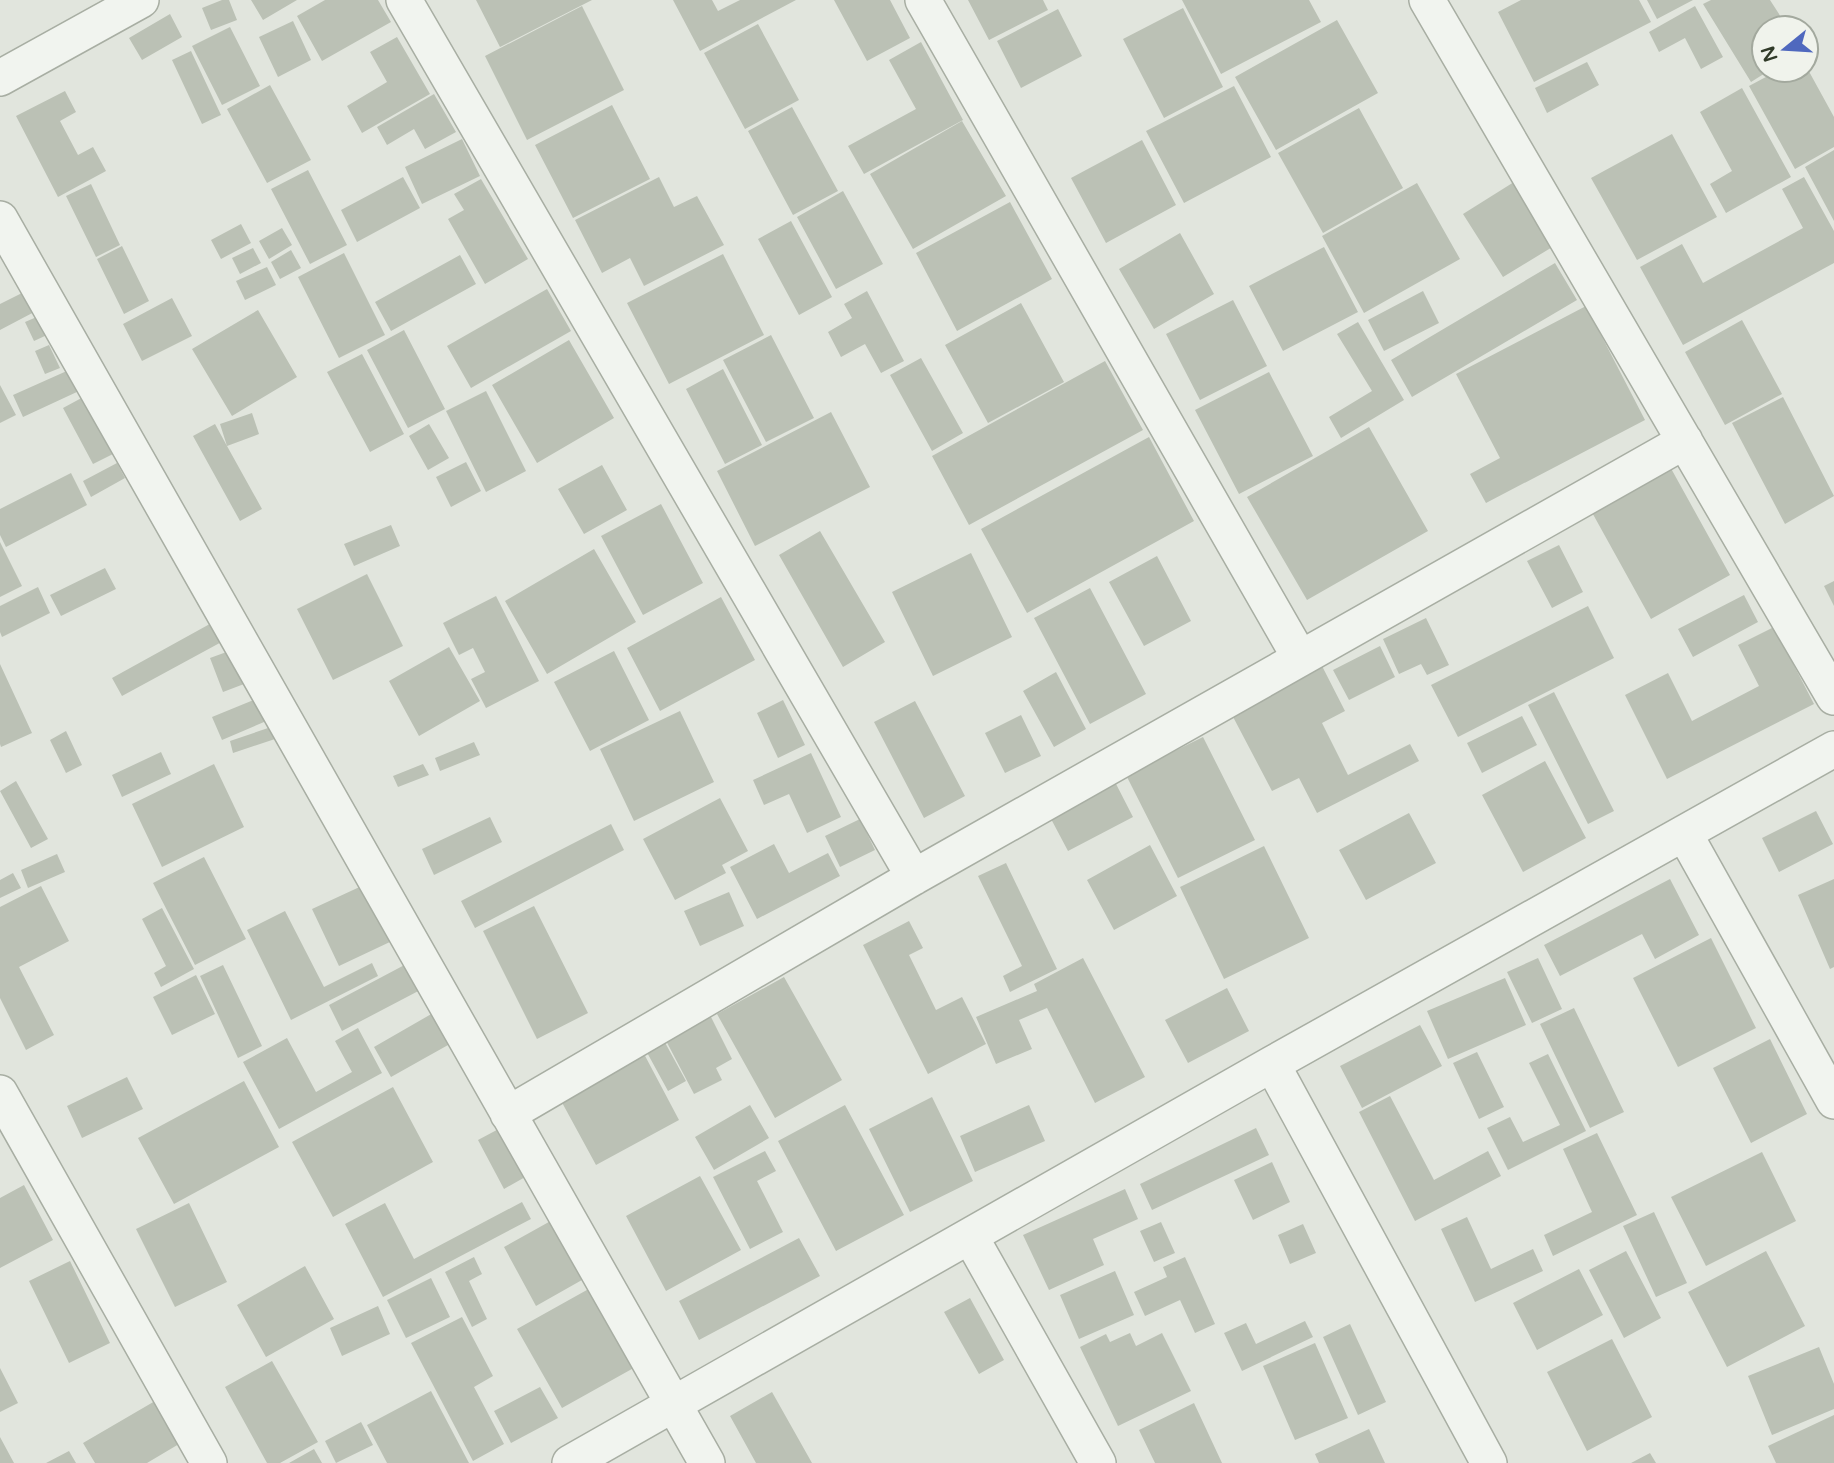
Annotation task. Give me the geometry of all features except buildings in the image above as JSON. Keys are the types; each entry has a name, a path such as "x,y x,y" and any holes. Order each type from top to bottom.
{"street":[{"path":"0,78 141,0"},
{"path":"404,0 914,877"},
{"path":"923,0 1300,658"},
{"path":"1427,0 1834,697"},
{"path":"0,219 707,1463"},
{"path":"508,1114 914,877 1685,441"},
{"path":"570,1463 1272,1064 1834,749"},
{"path":"1684,833 1834,1101"},
{"path":"1272,1064 1489,1463"},
{"path":"0,1093 209,1463"},
{"path":"970,1236 1098,1463"}]}
